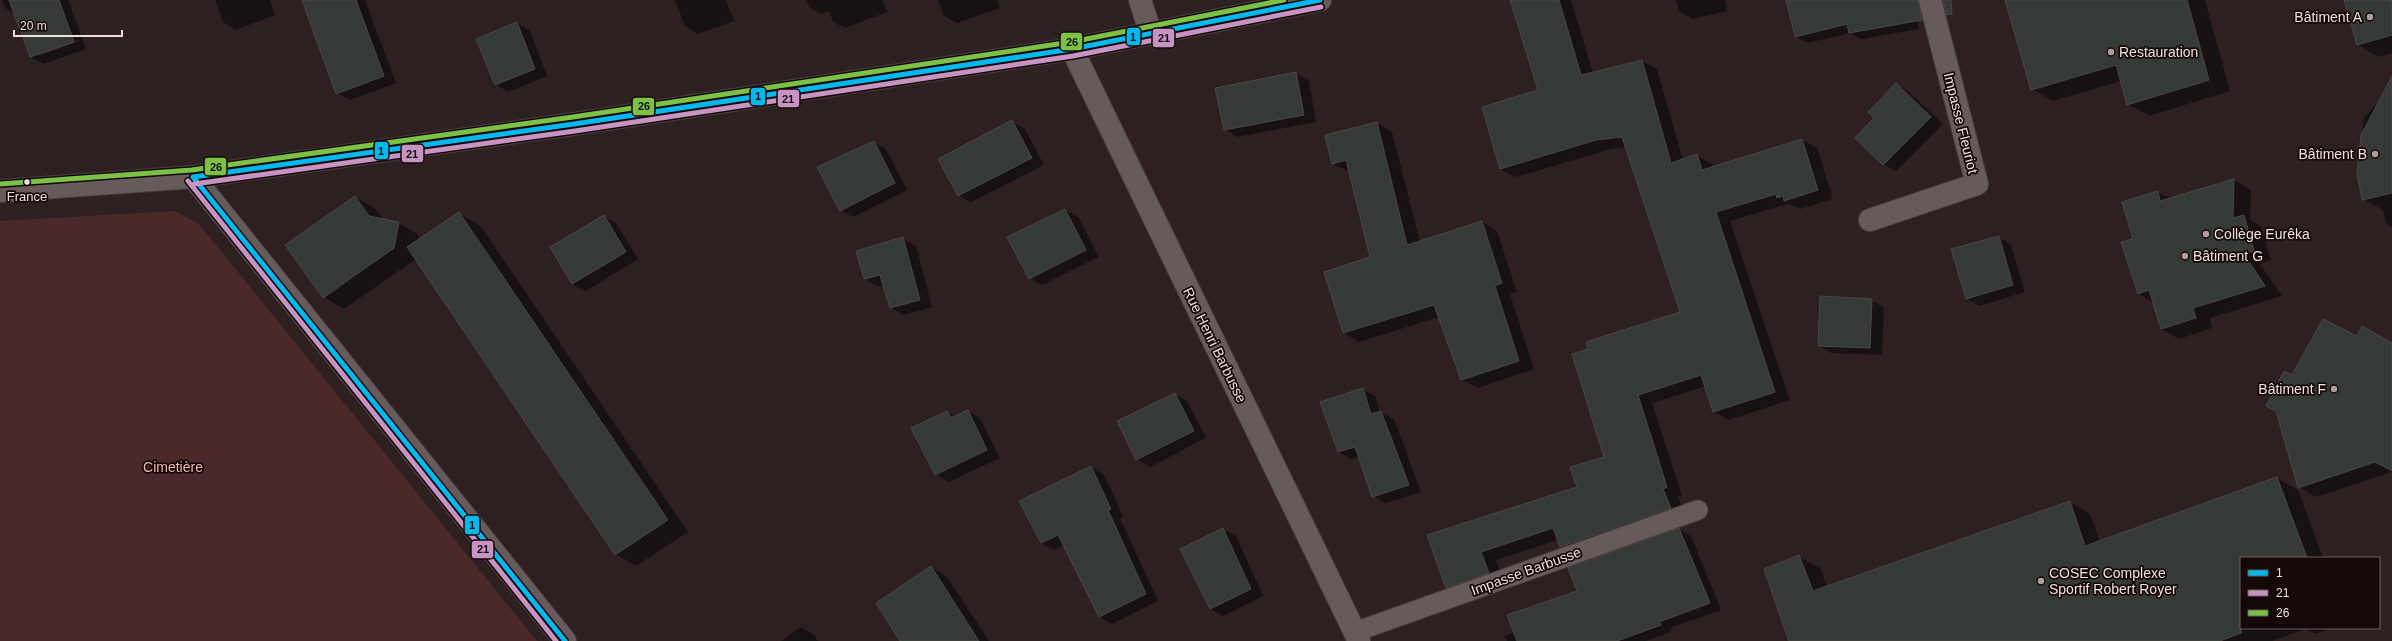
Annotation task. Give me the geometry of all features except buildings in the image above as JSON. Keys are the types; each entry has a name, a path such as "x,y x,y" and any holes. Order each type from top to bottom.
{"street":[{"path":"1140,0 1151,34"},
{"path":"0,191 193,177 574,124 1072,50 1320,0"},
{"name":"Impasse Fleuriot","path":"1870,220 1977,184 1930,0"},
{"name":"Rue Henri Barbusse","path":"1072,50 1357,637"},
{"path":"193,177 565,641"}],"lane":[{"name":"Impasse Barbusse","path":"1357,637 1698,510"}],"green space":[{"name":"Cimetière","path":"175,211 199,224 537,641 0,641 0,221"}],"transit line":[{"name":"26","path":"0,184 192,170 573,117 1071,42 1284,0"},
{"name":"1","path":"193,177 574,124 1072,49 1320,0"},
{"name":"21","path":"194,184 575,131 1073,56 1321,7"},
{"name":"1","path":"193,177 565,641"},
{"name":"21","path":"188,181 556,641"}],"place":[{"name":"Bâtiment A","path":"2370,17"},
{"name":"Restauration","path":"2111,52"},
{"name":"Bâtiment B","path":"2375,154"},
{"name":"France","path":"27,182"},
{"name":"Collège Eurêka","path":"2206,234"},
{"name":"Bâtiment G","path":"2185,256"},
{"name":"Bâtiment F","path":"2334,389"},
{"name":"COSEC Complexe Sportif Robert Royer","path":"2041,581"}]}
